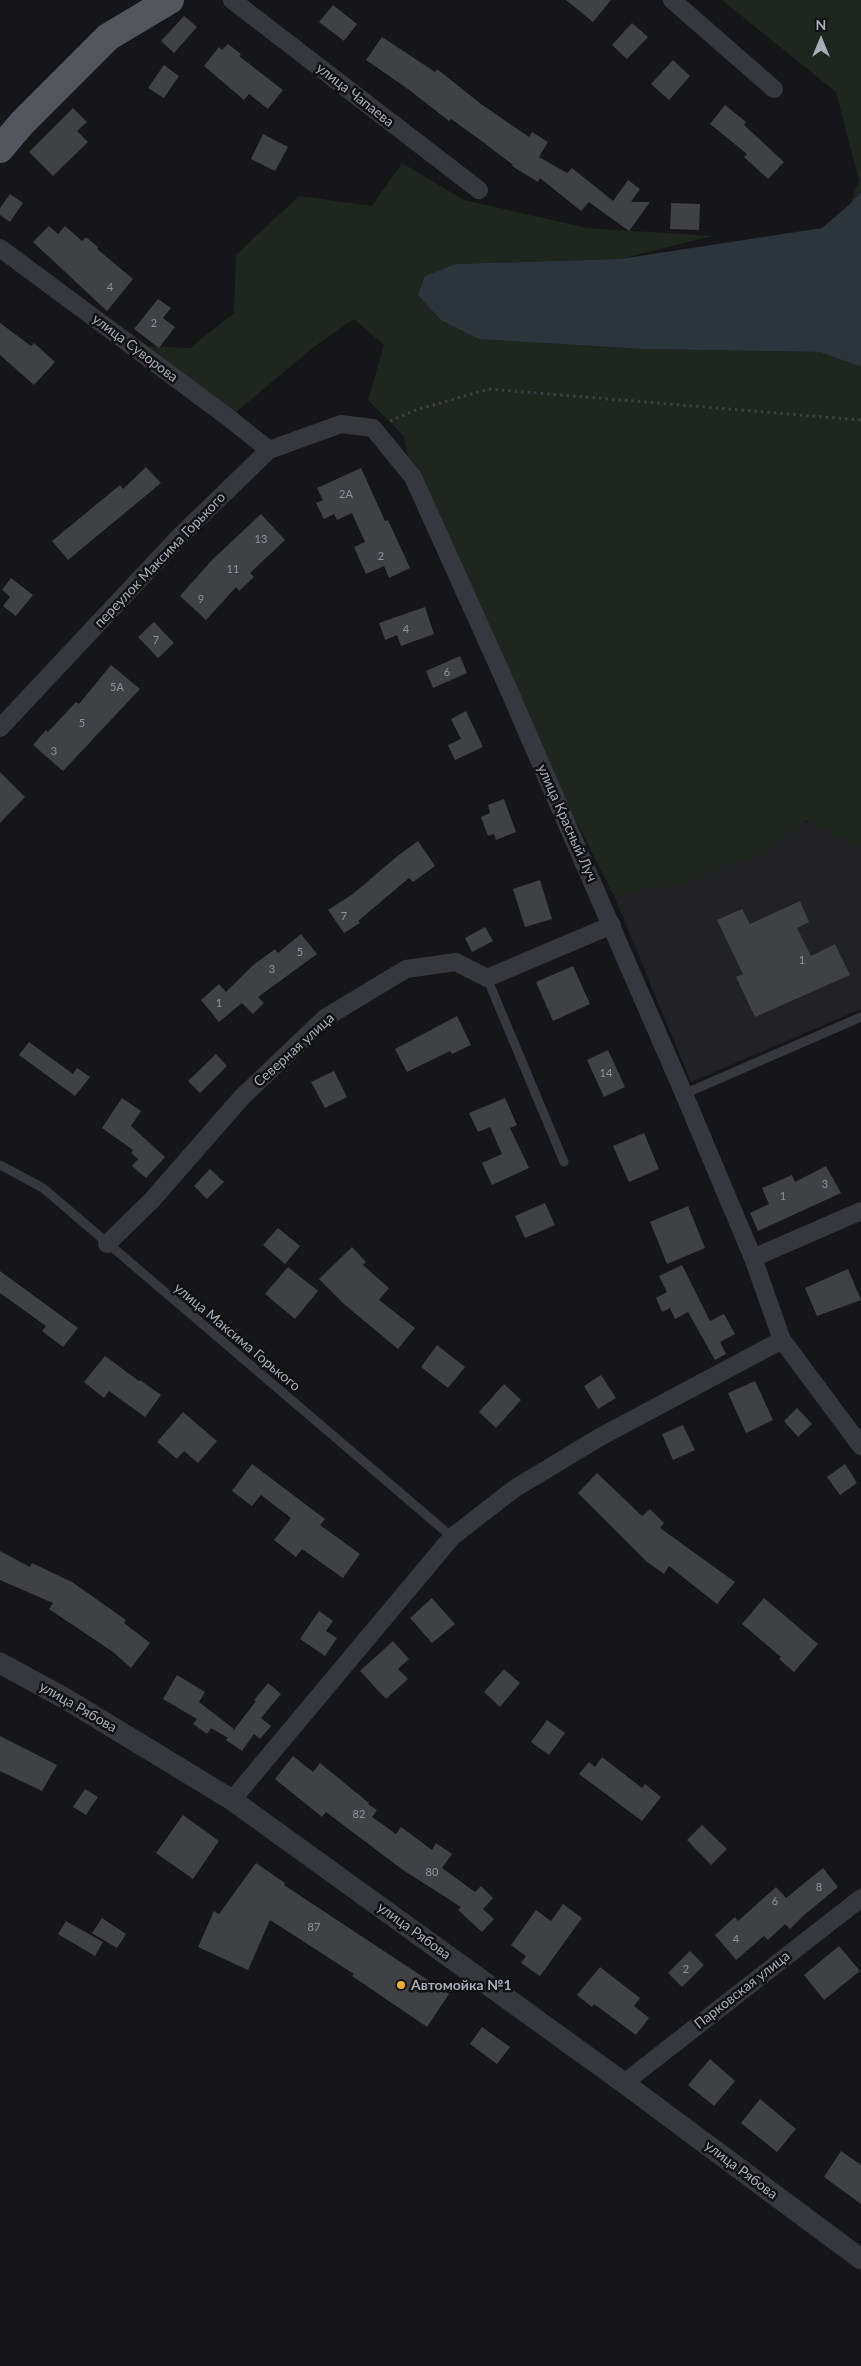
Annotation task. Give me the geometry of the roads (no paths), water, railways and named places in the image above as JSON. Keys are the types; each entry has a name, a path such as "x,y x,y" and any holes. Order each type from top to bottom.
{"main road":[{"path":"0,149 22,123 108,37 170,0"}],"street":[{"name":"улица Чапаева","path":"232,0 479,190"},
{"path":"672,0 774,89"},
{"name":"улица Суворова","path":"0,248 229,418 269,450"},
{"name":"переулок Максима Горького","path":"0,728 181,535 269,450 341,424"},
{"name":"улица Красный Луч","path":"341,424 373,428 413,477 612,925 753,1258 782,1340 861,1446"},
{"path":"486,978 612,925"},
{"name":"Северная улица","path":"107,1244 152,1200 242,1098 325,1018 406,969 456,962 486,978"},
{"path":"753,1258 861,1211"},
{"path":"232,1800 452,1537 514,1489 600,1437 782,1340"},
{"name":"улица Рябова","path":"0,1663 66,1698 232,1800 624,2083 861,2259"},
{"name":"Парковская улица","path":"624,2083 861,1898"}],"lane":[{"path":"486,978 564,1162"},
{"path":"684,1094 861,1017"},
{"name":"улица Максима Горького","path":"0,1165 44,1188 107,1244 452,1537"}],"place":[{"name":"Автомойка №1","path":"401,1985"}]}
